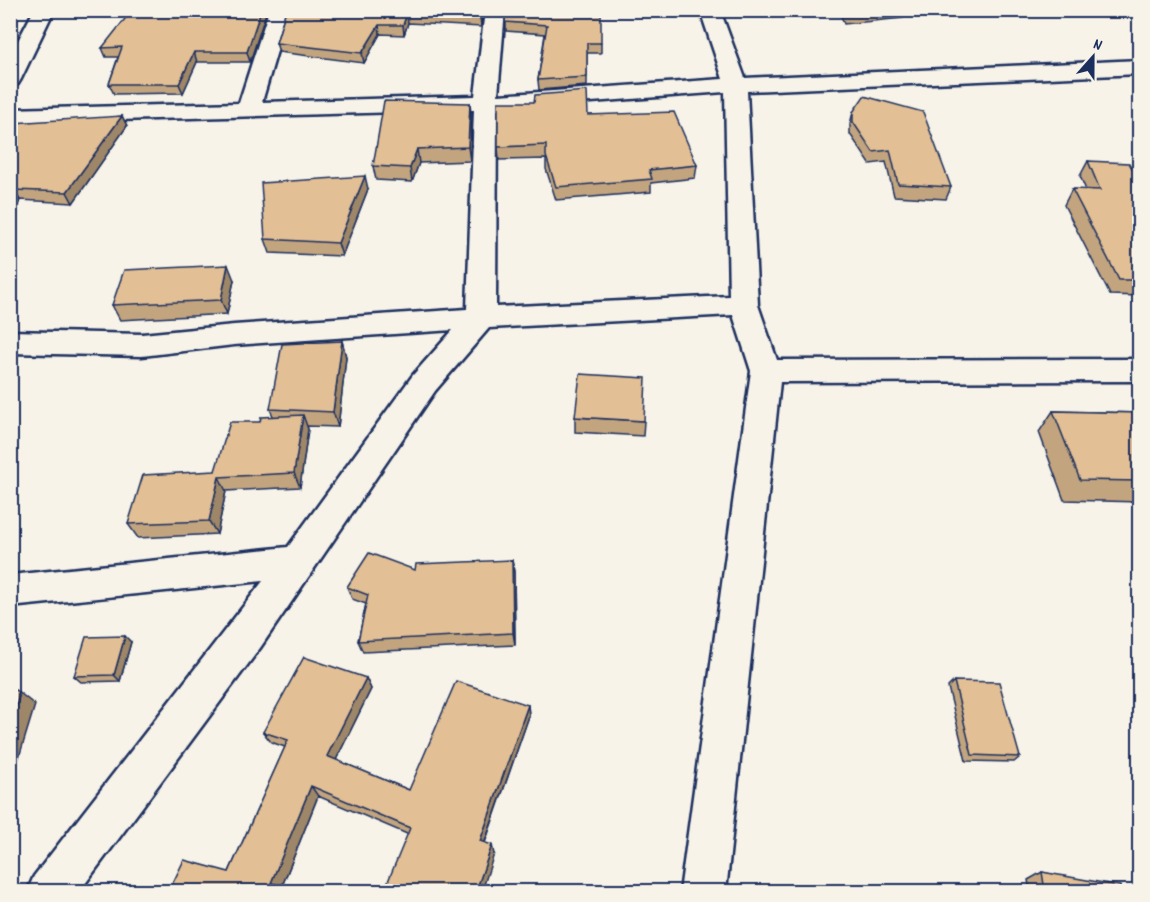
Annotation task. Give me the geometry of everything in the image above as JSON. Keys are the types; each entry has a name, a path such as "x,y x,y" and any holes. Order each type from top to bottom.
{"street":[{"path":"10,79 44,10"},
{"path":"249,108 279,10"},
{"path":"50,891 246,636 424,383 481,318 486,103 495,10"},
{"path":"703,891 766,371 744,305 736,85 710,10"},
{"path":"10,116 486,103 736,85 1140,67"},
{"path":"10,342 142,345 234,335 481,318 744,305"},
{"path":"766,371 1140,370"},
{"path":"10,591 297,562"}],"building":[{"path":"132,10 177,10 176,12 261,10 247,52 194,52 179,84 109,84 122,47 102,48"},
{"path":"286,10 481,10 480,17 407,13 403,25 379,25 362,53 276,43"},
{"path":"506,10 601,10 601,43 587,43 587,77 538,80 547,25 505,22"},
{"path":"844,10 898,10 846,16"},
{"path":"587,91 588,115 674,112 697,165 649,170 652,179 556,187 546,156 546,145 498,147 498,102 534,102 535,95"},
{"path":"864,96 923,112 951,187 898,184 890,150 873,152 853,122 853,112"},
{"path":"384,101 470,103 468,147 417,149 410,168 373,166"},
{"path":"122,116 67,192 14,190 10,199 10,129 12,123"},
{"path":"1088,161 1129,163 1140,181 1140,280 1119,280 1072,189 1100,190"},
{"path":"365,176 338,243 265,239 261,183"},
{"path":"228,265 221,300 112,305 124,270"},
{"path":"342,341 333,412 270,409 282,344"},
{"path":"580,374 646,378 644,421 575,417"},
{"path":"1053,411 1140,413 1140,481 1080,480"},
{"path":"303,415 294,473 219,477 209,521 128,524 143,475 215,471 230,422 260,422 261,417"},
{"path":"369,553 415,570 416,564 512,560 513,633 358,641 368,595 347,587"},
{"path":"125,636 114,675 74,676 86,637"},
{"path":"304,657 366,678 327,756 409,790 456,681 528,705 480,841 492,845 476,891 384,891 410,828 311,786 271,883 303,891 169,891 184,860 229,872 288,740 263,732"},
{"path":"954,681 999,682 1020,757 972,755"},
{"path":"10,687 20,693 10,724"},
{"path":"1042,872 1120,886 1121,891 1045,891"}]}
